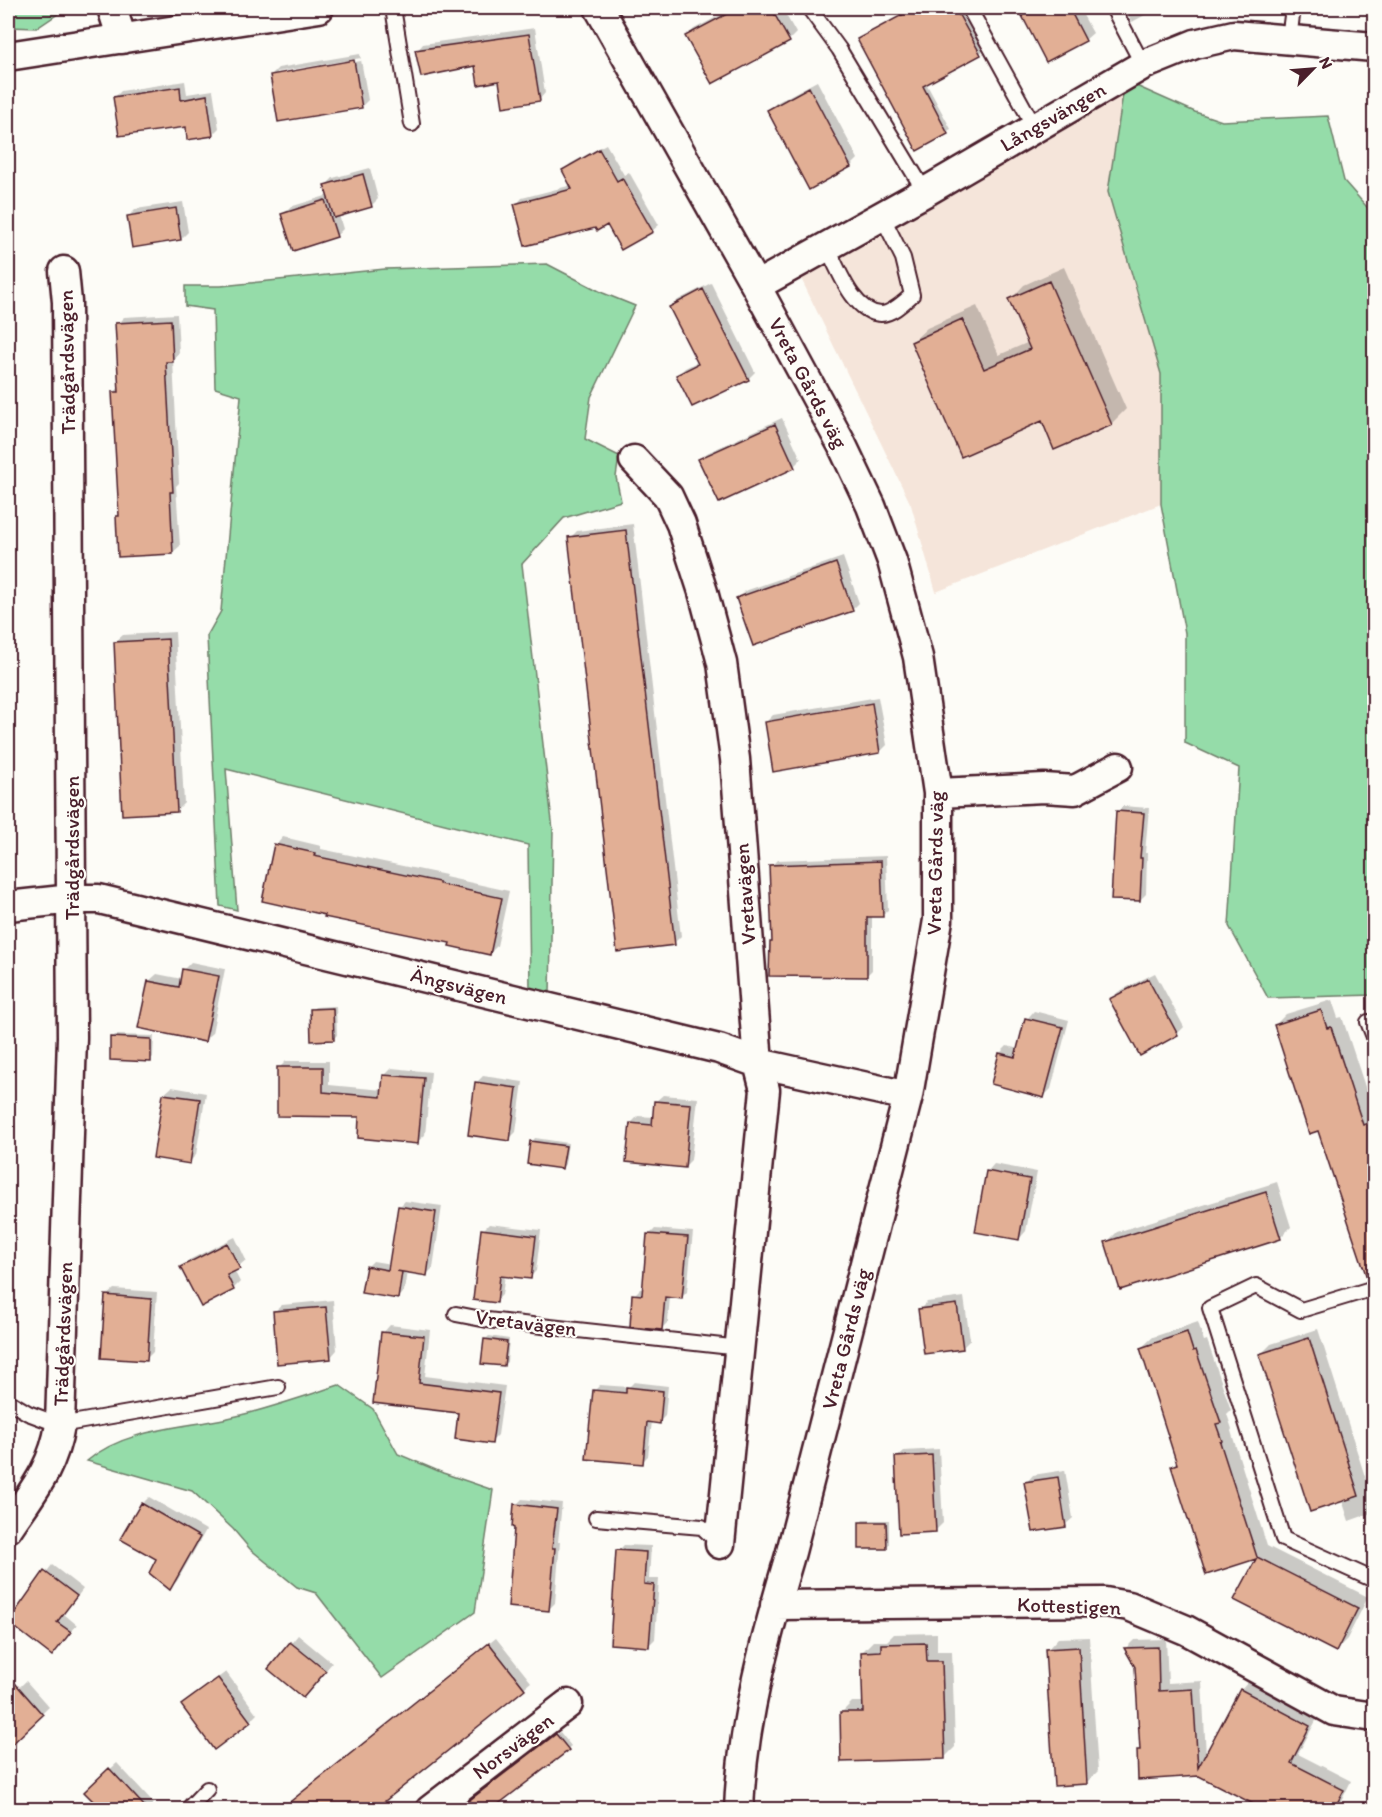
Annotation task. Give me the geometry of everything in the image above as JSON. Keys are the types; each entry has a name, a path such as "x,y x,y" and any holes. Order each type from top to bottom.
{"street":[{"path":"112,8 122,39"},
{"path":"8,56 122,39 276,11 319,8"},
{"name":"Vreta Gårds väg","path":"599,8 756,286 842,445 871,506 892,561 918,657 938,793 938,920 908,1096 751,1705 740,1778 739,1809"},
{"name":"Långsvängen","path":"756,286 925,192 1143,65 1195,44 1234,35 1374,47"},
{"name":"Trädgårdsvägen","path":"8,1528 48,1468 57,1446 60,1425 72,1037 67,302 64,271"},
{"name":"Vretavägen","path":"634,460 668,496 681,524 703,592 722,663 735,759 758,1063 765,1090 720,1544"},
{"path":"938,793 1075,790 1119,767"},
{"name":"Ängsvägen","path":"8,906 72,899 99,899 719,1049 758,1063 908,1096"},
{"name":"Kottestigen","path":"775,1605 1105,1602 1129,1606 1186,1630 1334,1711 1374,1717"},
{"name":"Norsvägen","path":"430,1809 568,1704"}],"lane":[{"path":"393,8 412,124"},
{"path":"809,8 839,49 925,192"},
{"path":"969,8 1035,128"},
{"path":"1113,8 1143,65"},
{"path":"1289,39 1293,8"},
{"path":"827,247 848,290 866,310 882,314 895,309 912,295 903,258 882,216"},
{"path":"1368,1022 1374,1037"},
{"path":"1374,1288 1301,1310 1256,1287 1210,1308 1283,1539 1374,1580"},
{"name":"Vretavägen","path":"456,1314 487,1320 740,1348"},
{"path":"60,1425 278,1387"},
{"name":"Trädgårdsvägen","path":"8,1401 28,1413 60,1425"},
{"path":"596,1518 702,1527 720,1544"},
{"path":"187,1809 207,1789"}],"shaded area":[{"path":"1125,81 1108,192 1161,374 1161,504 936,592 911,505 793,262"}],"green space":[{"path":"8,8 65,9 37,28 8,27"},
{"path":"1125,81 1195,112 1222,121 1328,116 1344,181 1374,215 1374,995 1268,998 1229,926 1239,768 1185,743 1185,633 1161,504 1161,374 1108,192"},
{"path":"547,264 603,293 635,306 591,397 585,439 619,456 616,477 621,501 564,518 522,564 553,830 550,994 530,988 528,845 226,769 237,910 220,906 207,636 221,611 241,396 215,388 213,310 185,306 185,286 221,286 385,269"},
{"path":"339,1385 373,1409 398,1454 443,1473 493,1490 475,1612 382,1678 316,1593 297,1587 250,1549 233,1529 192,1491 87,1461 120,1441 139,1435 250,1413"}],"building":[{"path":"738,8 771,8 790,42 712,84 685,36"},
{"path":"915,8 955,8 981,55 923,86 948,134 917,151 857,39"},
{"path":"1018,8 1069,8 1086,41 1046,62"},
{"path":"529,34 540,101 503,107 499,81 478,85 475,66 421,77 415,50"},
{"path":"354,60 362,108 278,122 270,75"},
{"path":"180,87 181,100 207,95 213,136 187,140 186,127 119,136 113,97"},
{"path":"809,87 851,167 809,190 767,110"},
{"path":"599,149 617,181 622,178 653,232 621,250 607,225 597,231 595,228 525,246 514,204 572,189 562,170"},
{"path":"363,174 372,207 334,218 324,185"},
{"path":"325,200 337,237 293,251 281,214"},
{"path":"176,208 181,240 132,248 127,216"},
{"path":"1049,281 1112,425 1054,450 1042,421 961,457 911,342 962,319 984,369 1030,349 1008,299"},
{"path":"703,289 749,380 692,407 676,375 698,364 669,307"},
{"path":"171,320 173,362 166,362 173,492 170,492 173,554 118,557 116,516 119,516 112,392 119,392 115,323"},
{"path":"775,424 795,468 719,503 698,459"},
{"path":"626,530 675,945 617,952 568,537"},
{"path":"836,563 853,611 753,646 736,598"},
{"path":"168,639 177,812 122,815 114,642"},
{"path":"872,703 880,753 773,772 765,722"},
{"path":"1116,811 1144,813 1140,858 1142,858 1140,901 1111,900"},
{"path":"274,844 315,853 314,856 439,882 439,884 502,898 490,955 449,946 450,943 324,917 325,915 262,901"},
{"path":"881,861 883,917 867,917 867,977 769,976 770,942 772,942 769,865"},
{"path":"182,969 219,976 205,1042 138,1028 148,981 179,987"},
{"path":"1148,979 1178,1035 1140,1056 1109,999"},
{"path":"333,1008 334,1040 311,1041 310,1009"},
{"path":"1321,1010 1327,1028 1331,1027 1363,1125 1368,1123 1374,1141 1374,1279 1368,1281 1318,1131 1309,1134 1274,1025"},
{"path":"1025,1018 1063,1027 1044,1098 991,1084 999,1053 1015,1057"},
{"path":"110,1037 151,1039 151,1062 110,1060"},
{"path":"277,1067 323,1067 323,1092 381,1097 383,1075 424,1078 418,1144 358,1138 359,1117 277,1116"},
{"path":"475,1082 517,1088 510,1141 468,1135"},
{"path":"163,1094 200,1099 190,1164 153,1158"},
{"path":"654,1101 691,1104 685,1168 626,1162 630,1123 652,1125"},
{"path":"530,1141 566,1146 562,1169 527,1164"},
{"path":"986,1171 1030,1179 1019,1240 975,1232"},
{"path":"1266,1192 1281,1239 1120,1290 1105,1242"},
{"path":"398,1206 436,1212 427,1276 397,1271 402,1272 398,1299 361,1293 366,1266 388,1270"},
{"path":"481,1229 536,1236 531,1279 500,1276 497,1303 473,1300"},
{"path":"647,1234 688,1237 682,1299 665,1297 662,1330 630,1327 632,1294 642,1295"},
{"path":"227,1243 240,1269 227,1275 234,1290 201,1307 180,1267"},
{"path":"105,1295 151,1299 147,1361 101,1358"},
{"path":"957,1304 963,1349 924,1354 918,1309"},
{"path":"326,1307 331,1359 277,1364 273,1311"},
{"path":"381,1332 424,1336 419,1383 499,1393 492,1444 455,1439 458,1413 373,1403"},
{"path":"1187,1332 1193,1351 1196,1350 1221,1423 1216,1424 1222,1441 1220,1442 1257,1557 1358,1608 1336,1652 1234,1600 1256,1559 1206,1575 1171,1466 1177,1464 1140,1348"},
{"path":"1309,1338 1359,1496 1310,1512 1259,1354"},
{"path":"484,1339 507,1342 504,1366 481,1364"},
{"path":"626,1387 663,1391 660,1424 647,1422 643,1464 586,1459 593,1390 626,1393"},
{"path":"932,1455 936,1532 899,1534 895,1457"},
{"path":"1058,1477 1066,1527 1033,1532 1024,1482"},
{"path":"141,1503 200,1537 170,1590 149,1573 156,1559 120,1539"},
{"path":"514,1504 557,1509 552,1548 555,1548 549,1611 508,1607"},
{"path":"859,1522 886,1522 887,1549 859,1549"},
{"path":"616,1550 646,1552 644,1584 654,1585 649,1647 610,1644"},
{"path":"44,1571 77,1596 57,1622 71,1632 52,1656 8,1622"},
{"path":"290,1642 326,1671 303,1698 268,1669"},
{"path":"489,1643 525,1689 375,1809 281,1809"},
{"path":"926,1643 927,1661 942,1661 945,1759 841,1762 840,1712 863,1712 861,1652 881,1651 881,1644"},
{"path":"1079,1647 1087,1784 1054,1786 1045,1649"},
{"path":"1158,1647 1159,1691 1193,1689 1198,1768 1240,1689 1310,1726 1291,1763 1344,1790 1334,1809 1263,1809 1199,1776 1138,1780 1137,1750 1140,1750 1135,1667 1124,1648"},
{"path":"8,1675 43,1715 8,1748"},
{"path":"218,1678 251,1722 214,1750 181,1705"},
{"path":"556,1734 569,1750 492,1809 458,1809"},
{"path":"109,1768 147,1809 101,1809 84,1792"}]}
